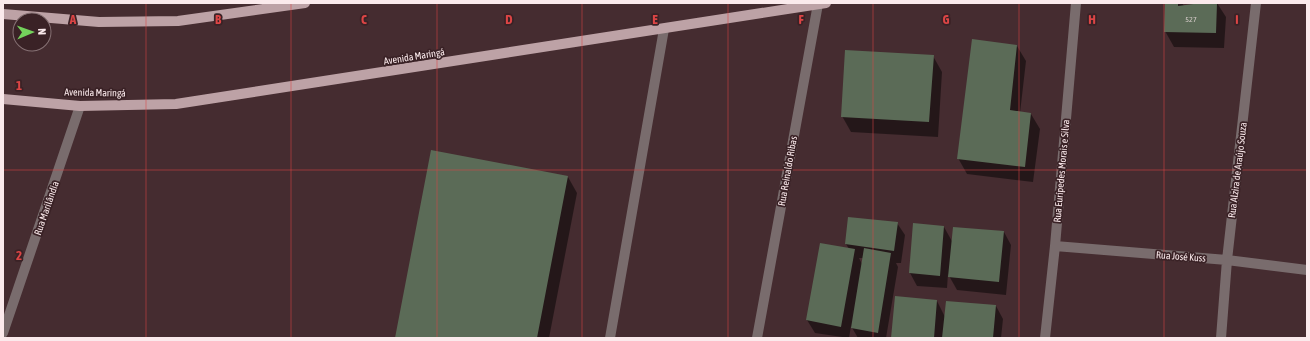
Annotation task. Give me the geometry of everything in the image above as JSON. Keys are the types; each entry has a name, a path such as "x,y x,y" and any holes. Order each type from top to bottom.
{"main road":[{"path":"3,14 99,22 178,21 305,3"},
{"name":"Avenida Maringá","path":"3,99 80,106 176,104 822,4"}],"street":[{"name":"Rua Eurípedes Morais e Silva","path":"1045,338 1055,246 1076,3"},
{"name":"Rua Alzira de Araújo Souza","path":"1221,338 1227,260 1256,3"},
{"name":"Rua Reinaldo Ribas","path":"757,338 822,4"},
{"path":"610,338 664,29"},
{"name":"Rua Marilândia","path":"3,333 80,106"},
{"name":"Rua José Kuss","path":"1055,246 1227,260 1307,270"}],"building":[{"path":"1165,3 1178,3 1178,6 1201,3 1217,3 1216,33 1164,32"},
{"path":"972,39 1017,45 1010,110 1031,113 1025,167 957,159"},
{"path":"845,50 934,55 929,122 841,117"},
{"path":"431,150 568,176 537,338 395,338"},
{"path":"848,217 898,222 894,251 845,244"},
{"path":"913,223 944,226 940,276 909,273"},
{"path":"953,227 1004,231 999,282 948,277"},
{"path":"820,243 855,249 841,327 806,320"},
{"path":"864,248 891,253 878,333 851,328"},
{"path":"895,296 937,300 934,338 891,338"},
{"path":"946,301 996,305 993,338 942,338"}]}
